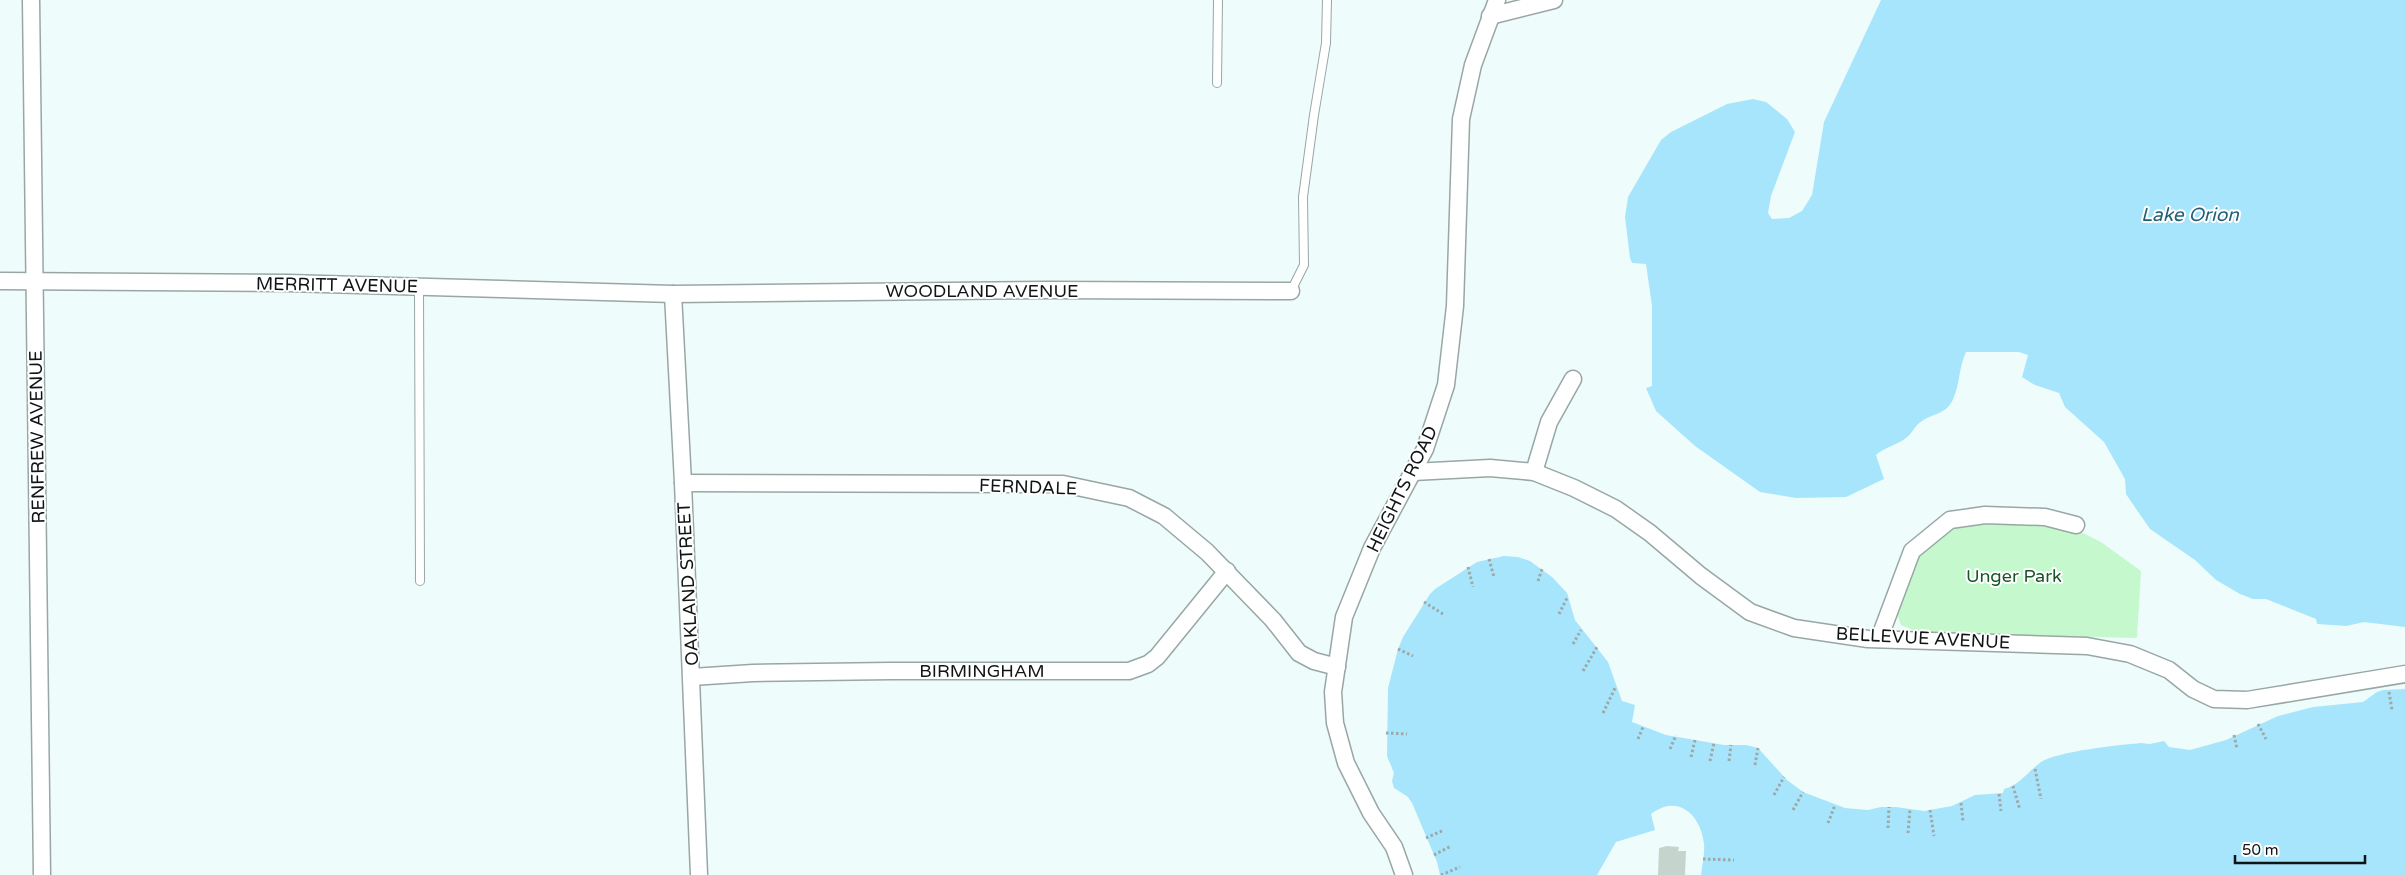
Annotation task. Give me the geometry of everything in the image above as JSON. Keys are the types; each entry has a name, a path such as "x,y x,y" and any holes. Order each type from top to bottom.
{"street":[{"name":"RENFREW AVENUE","path":"32,0 32,156 36,282 42,875"},
{"name":"HEIGHTS ROAD","path":"1404,875 1394,847 1371,813 1346,763 1335,723 1333,692 1344,617 1372,548 1413,472 1434,427 1446,385 1455,306 1461,119 1473,65 1497,0"},
{"path":"1490,16 1554,0"},
{"name":"MERRITT AVENUE","path":"0,281 279,283 673,294"},
{"name":"WOODLAND AVENUE","path":"673,294 1047,290 1291,291"},
{"name":"OAKLAND STREET","path":"673,294 684,483 699,875"},
{"path":"1534,472 1549,422 1573,379"},
{"name":"BELLEVUE AVENUE","path":"1413,472 1490,468 1534,472 1574,488 1616,509 1650,533 1701,576 1750,612 1794,628 1879,639 2087,646 2130,654 2161,667 2214,699 2247,700 2405,674"},
{"name":"FERNDALE","path":"684,483 1063,484 1128,498 1164,516 1227,571 1299,653 1314,661 1336,667"},
{"path":"1879,639 1912,551 1950,520 1984,515 2045,516 2076,525"},
{"name":"BIRMINGHAM","path":"692,677 754,673 881,671 1130,671 1148,664 1157,657 1227,571"}],"lane":[{"path":"1217,83 1218,0"},
{"path":"1291,291 1304,265 1303,197 1326,43 1327,0"},
{"path":"419,286 420,582"}],"path":[{"path":"1489,558 1494,577"},
{"path":"1468,567 1473,588"},
{"path":"1538,581 1542,569"},
{"path":"1559,614 1568,596"},
{"path":"1424,602 1443,614"},
{"path":"1573,644 1581,630"},
{"path":"1583,671 1597,647"},
{"path":"1398,649 1413,656"},
{"path":"1603,714 1616,686"},
{"path":"2388,689 2392,710"},
{"path":"2258,724 2266,739"},
{"path":"1638,739 1643,728"},
{"path":"1386,733 1407,734"},
{"path":"1670,749 1676,735"},
{"path":"2234,735 2237,749"},
{"path":"1691,757 1695,740"},
{"path":"1710,761 1714,743"},
{"path":"1729,761 1731,745"},
{"path":"1755,765 1758,748"},
{"path":"2035,768 2041,799"},
{"path":"1774,795 1784,777"},
{"path":"2013,786 2020,810"},
{"path":"1793,810 1803,792"},
{"path":"1999,794 2001,811"},
{"path":"1961,803 1963,821"},
{"path":"1828,823 1835,805"},
{"path":"1888,828 1889,807"},
{"path":"1908,833 1910,809"},
{"path":"1930,810 1934,836"},
{"path":"1426,838 1444,830"},
{"path":"1434,855 1451,846"},
{"path":"1703,859 1734,860"},
{"path":"1441,875 1460,866"}],"green space":[{"name":"Unger Park","path":"2017,517 2075,529 2101,542 2141,571 2137,638 1920,633 1901,625 1897,614 1916,559 1955,524"}],"water":[{"name":"Lake Orion","path":"1881,0 2405,0 2405,627 2364,622 2346,626 2317,624 2316,619 2266,599 2253,599 2240,594 2216,580 2195,560 2150,529 2126,494 2125,479 2104,442 2065,407 2059,393 2035,385 2022,377 2028,355 2019,352 1966,352 1956,391 1948,407 1922,421 1906,438 1876,455 1884,479 1846,497 1796,498 1760,492 1695,446 1656,411 1646,388 1652,386 1652,306 1646,264 1632,263 1630,258 1625,217 1628,197 1661,140 1671,132 1727,104 1753,99 1766,102 1787,119 1795,132 1771,196 1768,213 1772,219 1789,218 1802,211 1812,195 1824,122"},
{"path":"1504,556 1518,557 1530,561 1552,577 1567,593 1575,620 1608,662 1622,701 1635,705 1632,722 1666,735 1724,745 1746,745 1758,748 1787,780 1803,792 1845,808 1868,810 1881,807 1896,807 1924,811 1952,806 1975,795 2003,793 2004,789 2020,780 2041,762 2061,755 2104,747 2141,743 2150,744 2164,741 2169,747 2190,750 2226,740 2278,716 2313,707 2363,702 2383,690 2405,689 2405,875 1701,875 1704,844 1698,824 1686,810 1670,806 1661,808 1651,814 1655,830 1616,842 1597,875 1440,875 1437,862 1412,803 1408,797 1394,788 1392,781 1394,773 1387,756 1388,688 1403,637 1430,594 1477,562"}],"building":[{"path":"1667,846 1679,847 1678,851 1686,851 1685,875 1658,875 1659,848"}]}
